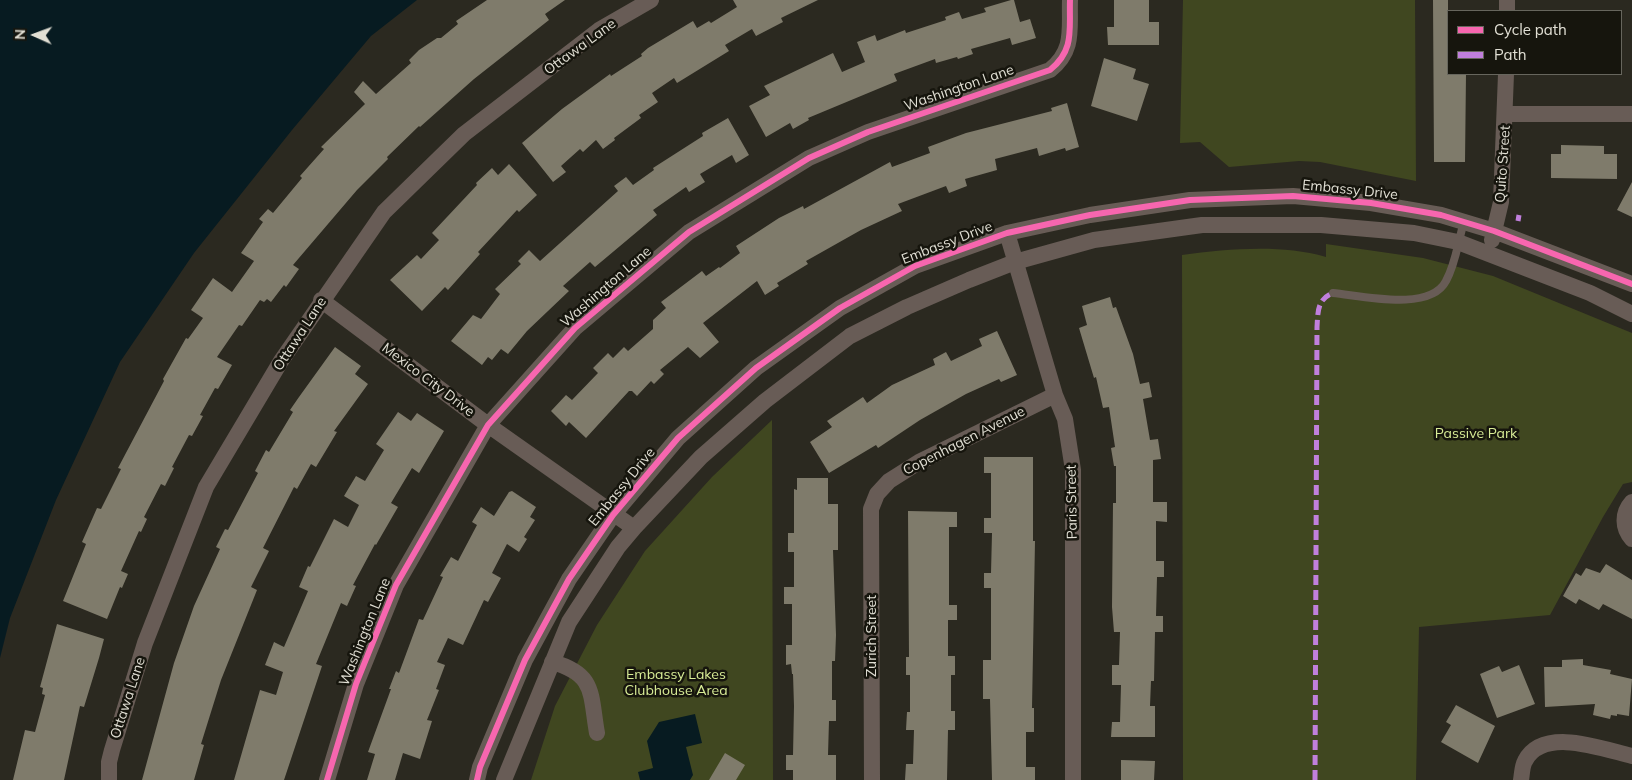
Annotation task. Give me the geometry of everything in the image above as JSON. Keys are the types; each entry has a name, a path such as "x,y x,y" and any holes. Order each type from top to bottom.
{"street":[{"name":"Ottawa Lane","path":"109,780 108,762 145,643 206,487 281,361 322,300 384,212 464,134 599,30 651,0"},
{"name":"Washington Lane","path":"328,780 356,684 396,585 488,425 575,328 689,232 809,158 868,132 1050,70 1061,61 1069,40 1070,0"},
{"name":"Quito Street","path":"1488,252 1501,202 1506,114 1506,75"},
{"path":"1506,114 1632,114"},
{"name":"Embassy Drive","path":"477,780 480,767 525,660 569,579 613,514 678,438 756,368 840,308 915,266 1007,233 1090,215 1190,200 1293,196 1370,203 1441,215 1494,231 1632,284"},
{"path":"504,780 552,662 574,614 618,547 634,528 701,457 765,401 850,336 906,307 1015,262 1094,240 1202,225 1321,225 1414,233 1458,242 1590,293 1632,314"},
{"name":"Paris Street","path":"1007,233 1055,395 1066,419 1073,470 1073,780"},
{"name":"Mexico City Drive","path":"322,300 488,425 634,528"},
{"name":"Copenhagen Avenue","path":"877,494 889,481 919,462 1055,395"},
{"name":"Zurich Street","path":"872,780 871,509 877,494"},
{"path":"1632,502 1625,513 1624,521 1626,530 1632,539"},
{"path":"552,662 570,667 587,681 597,733"},
{"path":"1521,780 1525,761 1542,744 1568,741 1632,756"}],"lane":[{"path":"1334,293 1411,301 1433,295 1446,283 1464,222"}],"green space":[{"path":"1183,0 1415,0 1416,181 1320,162 1299,161 1229,167 1200,142 1180,143"},
{"name":"Passive Park","path":"1326,244 1423,258 1493,276 1632,333 1632,482 1623,484 1550,615 1419,627 1416,780 1183,780 1182,255 1218,251 1273,249 1291,250 1326,257"},
{"name":"Embassy Lakes Clubhouse Area","path":"772,420 773,780 531,780 555,706 597,625 645,551 712,477"}],"water":[{"path":"0,0 417,0 371,36 292,130 194,253 120,362 56,500 10,618 0,658"},
{"path":"695,714 702,743 686,747 693,775 690,780 640,780 638,772 653,768 647,741 659,722"}],"building":[{"path":"487,0 565,0 545,14 549,20 474,79 419,126 387,157 388,159 357,190 293,265 299,269 286,287 284,285 271,302 267,299 264,302 260,300 242,326 239,325 217,357 232,365 218,389 215,388 200,415 203,416 192,436 189,435 172,467 174,468 165,486 161,484 144,517 147,519 141,532 139,531 121,571 128,574 122,588 120,587 107,619 63,601 86,544 82,542 97,508 101,509 121,469 118,468 164,381 163,379 186,338 188,339 203,318 191,310 213,278 232,292 254,261 241,253 263,222 259,219 268,209 273,213 302,178 300,176 324,149 321,147 365,104 354,92 363,81 376,94 411,63 409,60 419,50 437,38 441,38 458,24 456,21"},
{"path":"733,0 818,0 781,18 783,22 756,36 752,29 725,45 729,51 677,83 674,78 652,93 658,102 639,115 641,118 614,138 615,140 603,149 596,140 583,152 580,149 561,166 566,172 553,182 522,143 562,109 610,74 611,76 642,56 641,54 648,48 693,21 697,28 709,21 711,23 737,7"},
{"path":"1014,0 1020,22 1030,19 1036,38 1012,45 1010,38 971,49 973,54 958,59 957,57 936,63 935,59 894,74 897,81 808,118 809,120 793,129 790,123 766,137 749,106 770,95 764,86 833,53 842,72 865,62 857,42 875,35 877,41 905,30 906,33 946,20 945,17 959,12 962,19 986,12 984,8"},
{"path":"1114,0 1149,0 1149,22 1159,22 1159,45 1108,45 1107,27 1114,27"},
{"path":"1433,0 1448,0 1447,75 1466,75 1465,162 1434,162"},
{"path":"1104,58 1136,69 1133,79 1149,84 1137,121 1091,106"},
{"path":"1067,103 1079,147 1066,151 1065,148 1039,156 1037,148 995,159 997,170 965,179 967,186 949,193 946,186 898,204 902,211 861,230 806,261 808,264 777,283 779,286 765,295 757,281 703,323 719,342 700,358 688,347 660,370 664,374 654,384 651,381 637,396 632,391 629,391 586,438 569,422 566,426 551,411 566,395 572,400 598,373 593,368 608,353 613,358 624,347 628,351 653,329 653,320 666,308 661,302 702,271 706,276 720,268 740,253 736,246 779,218 803,206 804,209 890,162 892,167 930,153 928,147 966,133 1052,111 1051,108"},
{"path":"728,118 749,155 736,163 732,155 700,174 705,182 689,192 686,187 653,210 657,215 595,267 590,262 563,286 569,291 527,331 508,354 501,349 492,360 488,357 482,365 451,341 473,315 481,319 500,294 495,289 521,264 518,261 529,250 540,261 618,191 614,186 626,177 633,185 654,170 653,168 703,136 702,133"},
{"path":"1561,145 1604,146 1604,154 1617,154 1617,179 1551,178 1551,154 1561,154"},
{"path":"509,164 537,195 519,212 517,210 478,252 480,254 448,290 445,287 422,311 390,280 417,255 421,259 439,240 432,233 477,185 476,183 492,168 498,175"},
{"path":"1632,182 1632,217 1617,210"},
{"path":"1110,297 1113,308 1116,307 1133,354 1140,384 1149,382 1152,397 1143,399 1150,440 1158,439 1161,459 1153,460 1153,502 1167,502 1167,522 1156,521 1156,561 1164,561 1164,577 1157,577 1156,616 1163,616 1163,632 1155,632 1154,681 1151,681 1150,706 1155,706 1155,737 1111,737 1112,722 1120,722 1121,685 1112,685 1112,665 1119,665 1120,632 1114,632 1112,607 1113,503 1116,503 1116,466 1114,466 1111,448 1115,447 1109,407 1103,408 1096,377 1094,378 1079,328 1087,325 1082,306"},
{"path":"997,331 1017,375 1001,382 999,379 966,394 920,420 878,448 876,445 829,473 810,442 832,427 827,421 863,397 867,403 892,385 935,365 933,359 946,352 951,361 982,346 979,339"},
{"path":"335,347 361,366 355,374 368,384 334,431 337,432 316,467 311,464 297,489 294,487 263,548 269,551 251,587 257,590 221,680 201,744 204,745 194,780 142,780 174,663 194,606 220,549 216,547 225,529 228,530 258,473 255,471 266,450 269,452 293,412 290,410"},
{"path":"398,412 411,421 417,413 444,431 419,473 412,468 391,503 398,507 353,585 356,586 347,606 341,603 316,664 322,666 284,780 234,780 260,690 276,695 283,672 265,665 274,642 284,647 308,591 299,587 308,566 310,567 334,519 348,527 359,505 344,496 356,476 365,481 384,450 376,444"},
{"path":"984,457 1033,457 1033,541 1035,541 1032,708 1034,708 1034,732 1026,732 1026,767 1035,767 1035,780 992,780 990,699 983,699 983,660 991,660 991,588 984,588 984,573 991,573 992,533 984,533 984,518 991,518 991,473 984,473"},
{"path":"797,478 828,478 828,504 838,504 838,550 833,550 836,635 835,661 832,661 832,700 836,700 836,721 829,721 828,755 836,755 836,780 793,780 793,770 786,770 786,755 793,755 794,706 793,674 791,664 786,665 786,645 792,645 792,604 784,604 784,587 794,587 794,552 788,552 788,533 794,533 794,489 797,490"},
{"path":"512,491 536,507 530,517 535,520 524,537 527,539 519,552 507,544 492,573 501,578 488,602 484,600 463,645 448,638 437,662 445,665 436,689 439,690 427,720 432,721 420,759 403,753 395,780 367,780 375,754 368,752 391,689 389,689 396,671 399,673 419,619 423,620 443,577 440,576 451,557 458,561 477,525 472,522 481,507 494,516 509,492"},
{"path":"908,511 957,512 957,527 949,527 949,605 957,605 957,620 948,620 948,656 955,656 955,675 951,675 951,711 955,711 955,730 948,730 947,780 905,780 906,764 913,764 914,730 906,730 907,712 910,712 910,675 906,675 906,657 909,657"},
{"path":"1606,564 1632,580 1632,619 1603,604 1599,610 1579,599 1576,604 1563,596 1576,573 1581,576 1586,568 1600,573"},
{"path":"57,624 104,639 99,658 84,707 80,706 64,780 13,780 25,730 35,732 45,695 42,694 43,688 40,687"},
{"path":"1583,659 1583,665 1611,670 1610,674 1632,679 1629,716 1617,714 1617,716 1611,715 1610,719 1593,715 1595,704 1545,707 1544,667 1562,667 1562,660"},
{"path":"1519,665 1535,704 1497,718 1480,674 1499,666 1502,672"},
{"path":"1456,705 1495,726 1478,763 1441,742 1451,725 1446,722"},
{"path":"725,753 745,765 736,780 709,780"},
{"path":"1121,760 1155,761 1154,780 1121,780"}],"marked path":[{"path":"1518,221 1519,215"},
{"path":"1315,780 1317,327 1318,311 1321,302 1333,293"}],"cycle path":[{"path":"327,780 356,684 396,585 488,425 575,328 689,232 809,158 868,132 1050,70 1064,55 1067,47 1070,30 1070,0"},
{"path":"477,780 480,767 525,660 569,579 613,515 678,438 756,368 840,308 915,266 1007,233 1090,215 1190,200 1293,196 1371,203 1441,215 1494,231 1632,284"}]}
